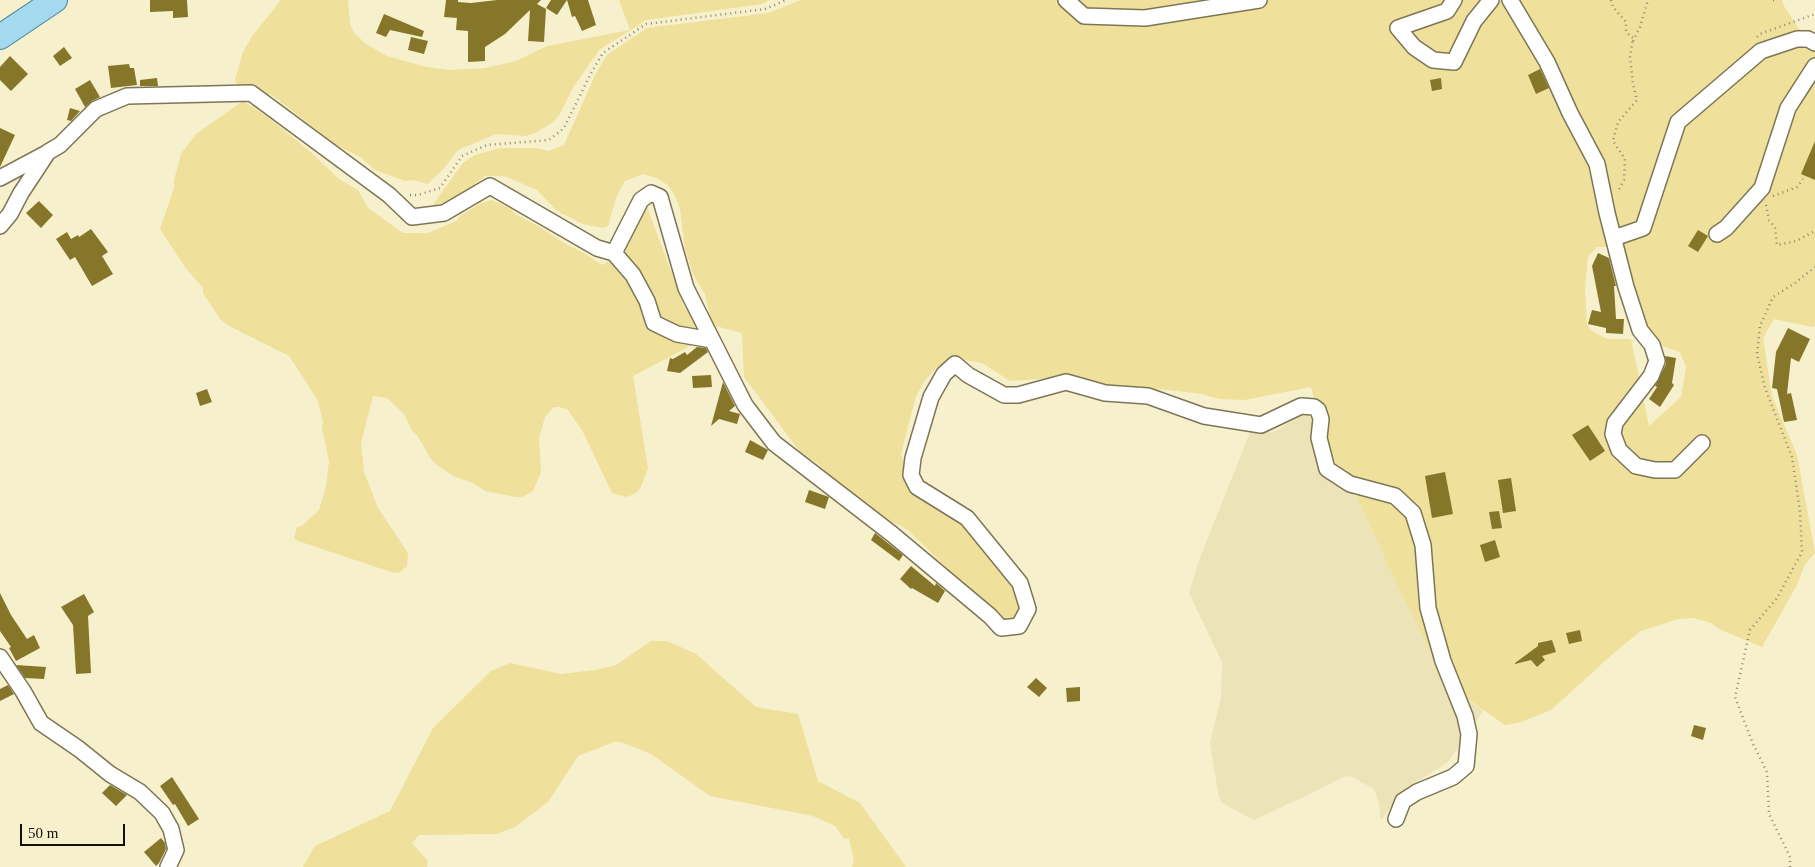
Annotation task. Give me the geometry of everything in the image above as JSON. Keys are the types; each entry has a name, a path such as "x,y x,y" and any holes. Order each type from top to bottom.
{"main road":[{"path":"0,37 55,0"}],"street":[{"path":"1066,0 1084,16 1145,18 1259,0"},
{"path":"1454,0 1447,11 1398,28 1414,47 1432,60 1454,62 1474,21 1491,0"},
{"path":"1510,0 1547,62 1570,113 1597,164 1626,287 1640,330 1652,345 1656,361 1651,376 1615,423 1613,434 1619,450 1636,466 1655,470 1676,470 1702,443"},
{"path":"1614,238 1643,228 1678,122 1762,52 1798,39 1808,38 1815,43"},
{"path":"1717,234 1757,200 1788,108 1815,66"},
{"path":"0,178 60,145 96,109 128,96 251,93 389,195 412,218 444,213 490,186 597,248 614,253 633,276 646,301 654,323 677,334 712,340"},
{"path":"0,226 10,214 21,193 48,152"},
{"path":"614,253 641,200 651,193 660,197 686,288 745,405 774,443 892,534 990,616 1001,628 1018,626 1028,609 1020,583 966,518 917,487 910,475 913,458 931,397 944,374 955,364 968,375 1004,395 1018,395 1066,382 1105,394 1148,396 1204,416 1261,425 1301,406 1318,410 1321,419 1319,438 1327,469 1350,484 1395,496 1413,513 1423,545 1428,608 1443,661 1465,716 1469,734 1466,766 1453,777 1417,792 1403,801 1396,820"},
{"path":"0,656 41,723 79,749 110,774 140,792 162,813 171,829 176,850 168,867"}],"path":[{"path":"389,195 418,195 440,188 462,156 487,145 549,140 564,128 603,53 646,24 765,9 786,0"},
{"path":"1611,0 1613,7 1626,22 1626,32 1633,38 1630,58 1637,100 1618,122 1612,141 1625,159 1624,180 1615,196"},
{"path":"1632,43 1640,27 1648,0"},
{"path":"1803,179 1797,187 1781,195 1757,200 1775,228 1777,245 1796,240 1815,231"},
{"path":"1790,867 1790,857 1769,814 1767,772 1752,744 1736,697 1750,630 1777,598 1802,552 1800,512 1792,457 1765,388 1757,354 1760,326 1773,297 1815,267"}],"shaded area":[{"path":"281,0 348,0 350,24 354,33 366,44 387,56 426,67 449,70 485,68 516,61 547,46 630,30 619,0 770,0 762,4 646,20 600,49 574,86 560,114 553,122 537,132 526,136 496,134 458,150 428,184 413,180 405,181 375,170 360,157 336,145 272,95 238,86 235,80 243,52 253,35"},
{"path":"801,0 1782,0 1799,29 1815,33 1815,326 1774,319 1763,338 1772,396 1797,455 1815,553 1805,564 1797,585 1762,647 1719,629 1711,623 1694,618 1678,619 1641,631 1551,710 1521,722 1505,725 1447,685 1399,589 1357,497 1363,484 1340,471 1326,448 1311,387 1244,400 1219,399 1202,394 1160,389 1151,391 1139,386 1105,386 1065,377 1010,381 982,363 951,358 936,368 924,382 916,396 901,454 914,491 965,522 1021,597 1024,609 1017,623 1004,624 908,530 870,510 817,463 801,453 744,377 742,333 712,325 705,294 693,274 685,249 680,209 668,185 656,178 643,174 625,181 617,195 608,226 603,228 583,224 561,213 537,190 501,176 485,176 454,200 432,206 463,163 475,155 500,148 536,148 549,151 564,145 596,73 607,55 647,28 768,13","holes":["1597,247 1608,247 1614,253 1631,332 1655,344 1680,352 1686,367 1681,397 1649,426 1631,339 1607,339 1592,331 1587,325 1585,289 1588,257"]},
{"path":"243,101 268,117 314,155 339,179 358,190 368,208 403,233 428,233 456,221 460,216 481,203 492,200 511,209 515,214 602,265 624,252 647,207 684,306 712,343 698,342 633,376 648,468 641,487 636,493 627,497 612,493 582,430 567,409 554,407 545,417 539,438 541,472 533,491 522,497 516,497 485,491 473,483 453,476 436,464 417,435 412,431 405,415 387,398 373,396 361,443 364,472 378,508 408,553 407,566 400,572 394,573 298,541 294,538 297,527 303,525 319,510 326,487 329,461 322,428 323,421 317,399 289,356 229,326 220,319 203,293 203,288 185,267 160,229 174,188 174,180 181,154 196,134"},
{"path":"1308,411 1314,428 1318,468 1357,497 1399,589 1447,685 1483,711 1448,762 1404,790 1381,820 1379,803 1374,789 1350,776 1343,777 1254,820 1222,803 1219,798 1210,743 1221,698 1222,662 1189,593 1199,560 1251,430 1274,432"},
{"path":"651,641 667,641 696,654 756,707 798,714 818,781 860,803 906,867 852,867 854,861 849,838 844,839 835,826 813,816 710,796 651,754 621,742 614,742 578,756 548,802 515,827 496,834 419,835 412,843 428,861 427,867 303,867 315,846 390,811 433,728 491,671 510,663 561,674 595,670 616,665"}],"building":[{"path":"150,0 187,0 188,17 173,18 173,11 150,12"},
{"path":"446,0 471,3 497,0 541,0 537,4 546,9 544,42 528,41 530,10 505,34 485,47 485,61 468,62 468,31 456,30 457,18 444,17"},
{"path":"551,0 567,0 557,15 546,8"},
{"path":"567,0 588,0 596,25 582,31 575,16 572,17"},
{"path":"384,14 424,31 422,37 390,30 386,37 376,33"},
{"path":"411,37 428,41 424,54 408,50"},
{"path":"64,47 72,58 60,66 53,56"},
{"path":"10,56 28,74 11,91 0,80 0,67"},
{"path":"129,64 130,68 134,68 137,85 111,88 108,66"},
{"path":"1540,69 1549,88 1536,94 1528,75"},
{"path":"157,78 158,86 140,86 140,80"},
{"path":"1441,78 1442,89 1432,91 1430,80"},
{"path":"90,80 100,97 85,107 75,89"},
{"path":"70,108 80,111 71,121 67,120"},
{"path":"0,128 15,135 0,167"},
{"path":"1815,141 1815,180 1801,174"},
{"path":"39,201 53,215 41,228 26,213"},
{"path":"91,229 108,252 102,256 113,274 92,286 75,257 70,260 56,239 67,232 71,239 78,235 79,237"},
{"path":"1698,230 1708,236 1698,252 1688,246"},
{"path":"1598,253 1609,258 1616,286 1614,286 1616,319 1624,319 1623,334 1606,333 1606,328 1588,324 1592,310 1601,312 1592,266"},
{"path":"1788,328 1810,339 1799,362 1791,358 1787,394 1791,393 1797,420 1784,422 1777,389 1772,388 1776,352"},
{"path":"697,347 706,348 708,352 680,373 667,371 670,358 673,359 685,352 687,355"},
{"path":"1665,356 1676,358 1672,383 1674,385 1660,407 1649,399 1657,387 1655,386 1666,364"},
{"path":"711,375 712,387 693,388 692,376"},
{"path":"723,382 735,406 729,411 740,414 737,424 719,419 711,426"},
{"path":"207,389 212,402 200,406 196,393"},
{"path":"1588,425 1605,451 1590,461 1572,435"},
{"path":"750,440 768,450 763,460 745,452"},
{"path":"1445,472 1453,514 1432,518 1425,476"},
{"path":"1511,478 1516,511 1503,513 1498,480"},
{"path":"809,490 829,497 825,509 805,502"},
{"path":"1499,511 1502,528 1492,529 1489,512"},
{"path":"875,533 903,555 899,561 871,540"},
{"path":"1495,540 1500,557 1485,562 1480,545"},
{"path":"911,566 935,586 936,583 945,591 938,603 911,589 900,579"},
{"path":"0,593 11,615 27,639 34,635 40,648 16,661 9,648 11,647 0,631"},
{"path":"84,594 94,612 88,616 91,673 76,674 73,625 61,607"},
{"path":"1580,630 1582,641 1569,644 1566,633"},
{"path":"1552,640 1556,652 1542,656 1545,660 1537,667 1531,660 1515,664 1538,646 1538,643"},
{"path":"16,665 46,667 44,679 25,678"},
{"path":"1036,678 1047,688 1039,697 1027,687"},
{"path":"8,685 14,694 0,701 0,689"},
{"path":"1080,687 1080,701 1067,702 1066,688"},
{"path":"1694,725 1706,728 1703,740 1691,736"},
{"path":"172,777 199,819 188,826 175,804 173,805 160,786"},
{"path":"110,785 127,795 116,806 102,793"},
{"path":"161,838 165,843 166,849 156,866 144,852"}]}
